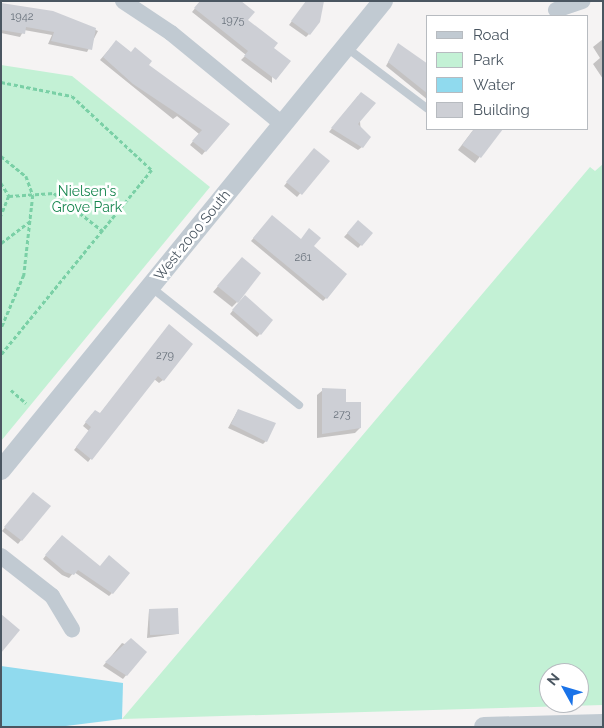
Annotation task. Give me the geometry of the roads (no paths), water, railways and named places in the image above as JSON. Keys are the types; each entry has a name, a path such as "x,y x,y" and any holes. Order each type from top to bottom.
{"street":[{"path":"123,1 171,33 282,124"},
{"name":"West 2000 South","path":"1,470 383,1"},
{"path":"556,10 582,1"},
{"path":"1,556 52,596 72,629"},
{"path":"484,727 603,724"}],"lane":[{"path":"346,47 426,107"},
{"path":"150,287 300,405"}],"water":[{"path":"1,666 123,683 122,719 58,727 1,727"}],"park label":[{"name":"Nielsen's Grove Park","path":"87,200"}]}
